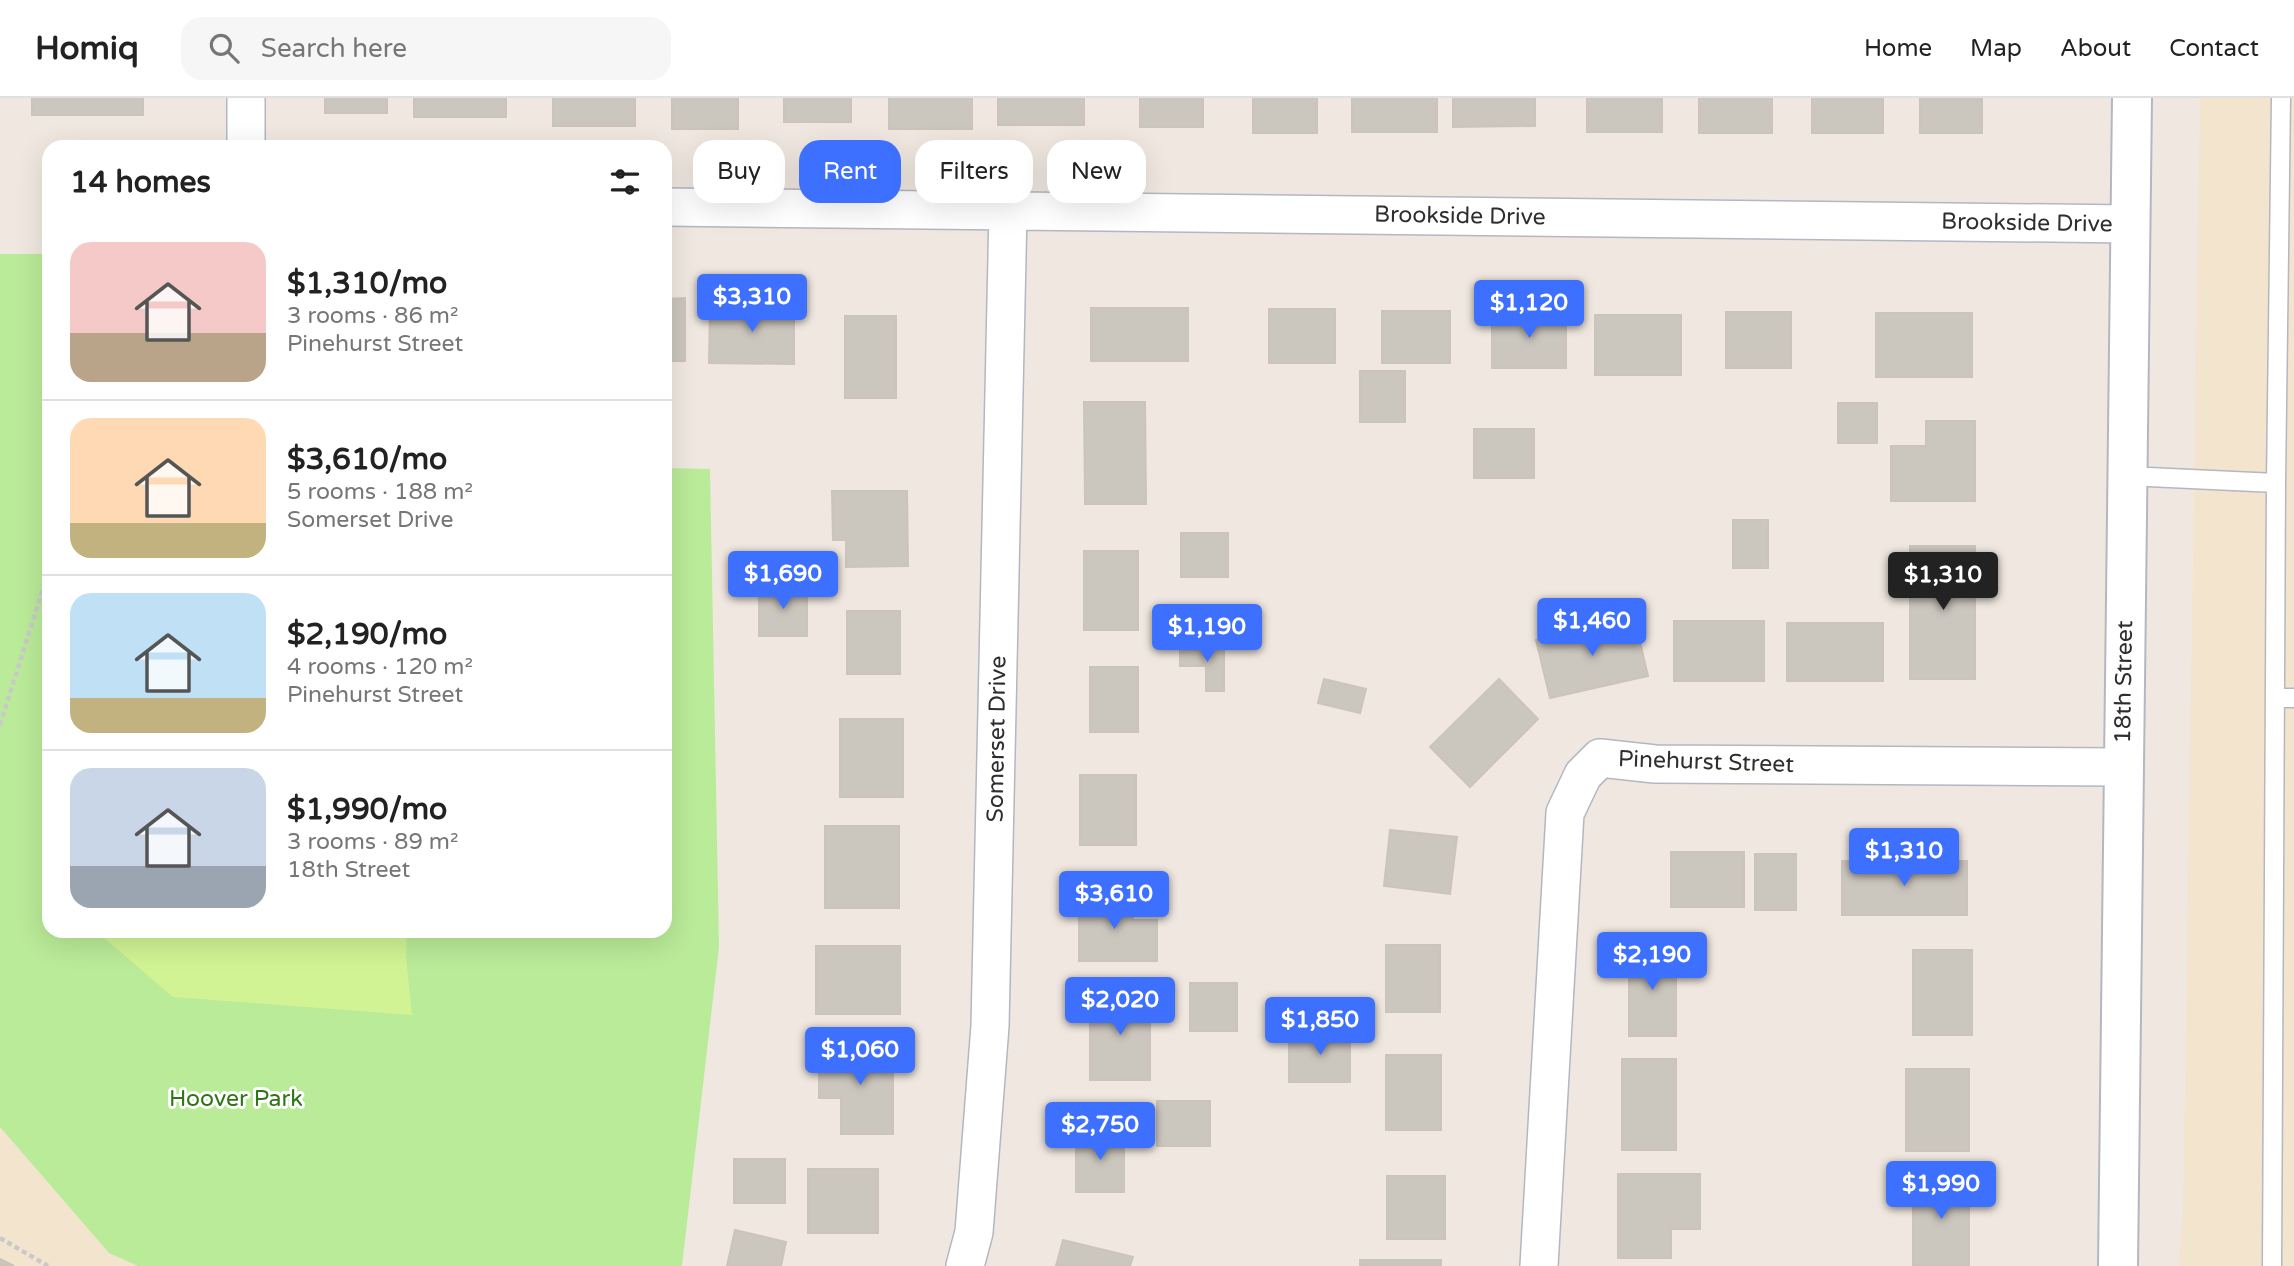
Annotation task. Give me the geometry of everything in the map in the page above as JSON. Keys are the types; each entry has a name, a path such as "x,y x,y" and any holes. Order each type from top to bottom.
{"street":[{"path":"246,98 246,140"},
{"name":"18th Street","path":"2118,1266 2132,98"},
{"name":"Brookside Drive","path":"672,207 2130,224"},
{"name":"Somerset Drive","path":"965,1266 974,1232 990,1026 1008,211"},
{"name":"Pinehurst Street","path":"1539,1266 1565,813 1583,775 1600,758 1655,764 2123,767"}],"lane":[{"path":"2273,1266 2276,483 2281,98"},
{"path":"2127,476 2276,483"},
{"path":"2275,698 2294,698"}],"path":[{"path":"0,725 42,591"},
{"path":"0,1238 48,1266"}],"shaded area":[{"path":"2200,98 2294,98 2294,1266 2179,1266 2183,1211"},
{"path":"0,1127 109,1253 138,1266 0,1266"}],"green space":[{"name":"Hoover Park","path":"0,254 42,254 42,938 672,938 672,468 710,469 719,947 682,1266 138,1266 109,1253 0,1127"},
{"path":"104,938 407,938 412,1015 173,997"}],"building":[{"path":"32,98 143,98 143,115 32,115"},
{"path":"325,98 387,98 387,113 325,113"},
{"path":"414,98 506,98 506,117 414,117"},
{"path":"553,98 635,98 635,126 553,126"},
{"path":"672,98 738,98 738,129 672,129"},
{"path":"784,98 851,98 851,122 784,122"},
{"path":"889,98 972,98 972,129 889,129"},
{"path":"998,98 1084,98 1084,125 998,125"},
{"path":"1140,98 1203,98 1203,127 1140,127"},
{"path":"1253,98 1317,98 1317,133 1253,133"},
{"path":"1352,98 1437,98 1437,132 1352,132"},
{"path":"1453,98 1535,98 1535,126 1453,127"},
{"path":"1587,98 1662,98 1662,132 1587,132"},
{"path":"1699,98 1772,98 1772,133 1699,133"},
{"path":"1812,98 1883,98 1883,133 1812,133"},
{"path":"1920,98 1982,98 1982,133 1920,133"},
{"path":"685,298 685,361 672,361 672,299"},
{"path":"710,304 794,305 794,364 709,363"},
{"path":"1091,308 1188,308 1188,361 1091,361"},
{"path":"1269,309 1335,309 1335,363 1269,363"},
{"path":"1382,311 1450,311 1450,363 1382,363"},
{"path":"1492,312 1566,312 1566,368 1492,368"},
{"path":"1726,312 1791,312 1791,368 1726,368"},
{"path":"1876,313 1972,313 1972,377 1876,377"},
{"path":"1595,315 1681,315 1681,375 1595,375"},
{"path":"845,316 896,316 896,398 845,398"},
{"path":"1360,371 1405,371 1405,422 1360,422"},
{"path":"1084,402 1145,402 1146,504 1085,504"},
{"path":"1838,403 1877,403 1877,443 1838,443"},
{"path":"1926,421 1975,421 1975,501 1891,501 1891,446 1926,446"},
{"path":"1474,429 1534,429 1534,478 1474,478"},
{"path":"832,491 907,491 908,566 846,567 846,540 833,540"},
{"path":"1733,520 1768,520 1768,568 1733,568"},
{"path":"1181,533 1228,533 1228,577 1181,577"},
{"path":"1910,546 1975,546 1975,679 1910,679"},
{"path":"1084,551 1138,551 1138,630 1084,630"},
{"path":"759,585 807,585 807,636 759,636"},
{"path":"847,611 900,611 900,674 847,674"},
{"path":"1634,617 1648,676 1550,698 1536,640"},
{"path":"1674,621 1764,621 1764,681 1674,681"},
{"path":"1787,623 1883,623 1883,681 1787,681"},
{"path":"1180,647 1224,647 1224,691 1206,691 1206,666 1180,666"},
{"path":"1090,667 1138,667 1138,732 1090,732"},
{"path":"1324,679 1366,689 1360,713 1318,703"},
{"path":"1499,679 1538,719 1470,787 1430,747"},
{"path":"840,719 903,719 903,797 840,797"},
{"path":"1080,775 1136,775 1136,845 1080,845"},
{"path":"825,826 899,826 899,908 825,908"},
{"path":"1390,830 1457,837 1450,894 1384,886"},
{"path":"1671,852 1744,852 1744,907 1671,907"},
{"path":"1755,854 1796,854 1796,910 1755,910"},
{"path":"1842,861 1967,861 1967,915 1842,915"},
{"path":"1079,895 1133,895 1133,920 1157,920 1157,961 1079,961"},
{"path":"1386,945 1440,945 1440,1012 1386,1012"},
{"path":"816,946 900,946 900,1014 816,1014"},
{"path":"1629,948 1676,948 1676,1036 1629,1036"},
{"path":"1913,950 1972,950 1972,1035 1913,1035"},
{"path":"1190,983 1237,983 1237,1031 1190,1031"},
{"path":"1090,994 1150,994 1150,1080 1090,1080"},
{"path":"1289,1031 1350,1031 1350,1082 1289,1082"},
{"path":"819,1047 893,1047 893,1134 841,1134 841,1098 819,1098"},
{"path":"1386,1055 1441,1055 1441,1130 1386,1130"},
{"path":"1622,1059 1676,1059 1676,1150 1622,1150"},
{"path":"1906,1069 1969,1069 1969,1151 1906,1151"},
{"path":"1157,1101 1210,1101 1210,1146 1157,1146"},
{"path":"1076,1131 1124,1131 1124,1192 1076,1192"},
{"path":"734,1159 785,1159 785,1203 734,1203"},
{"path":"808,1169 878,1169 878,1233 808,1233"},
{"path":"1618,1174 1700,1174 1700,1229 1671,1229 1671,1258 1618,1258"},
{"path":"1387,1176 1445,1176 1445,1239 1387,1239"},
{"path":"1913,1176 1969,1176 1969,1266 1913,1266"},
{"path":"735,1230 786,1242 781,1266 727,1266"},
{"path":"1063,1240 1133,1257 1130,1266 1056,1266"},
{"path":"0,1259 14,1266 0,1266"},
{"path":"1360,1260 1441,1260 1441,1266 1360,1266"}]}
